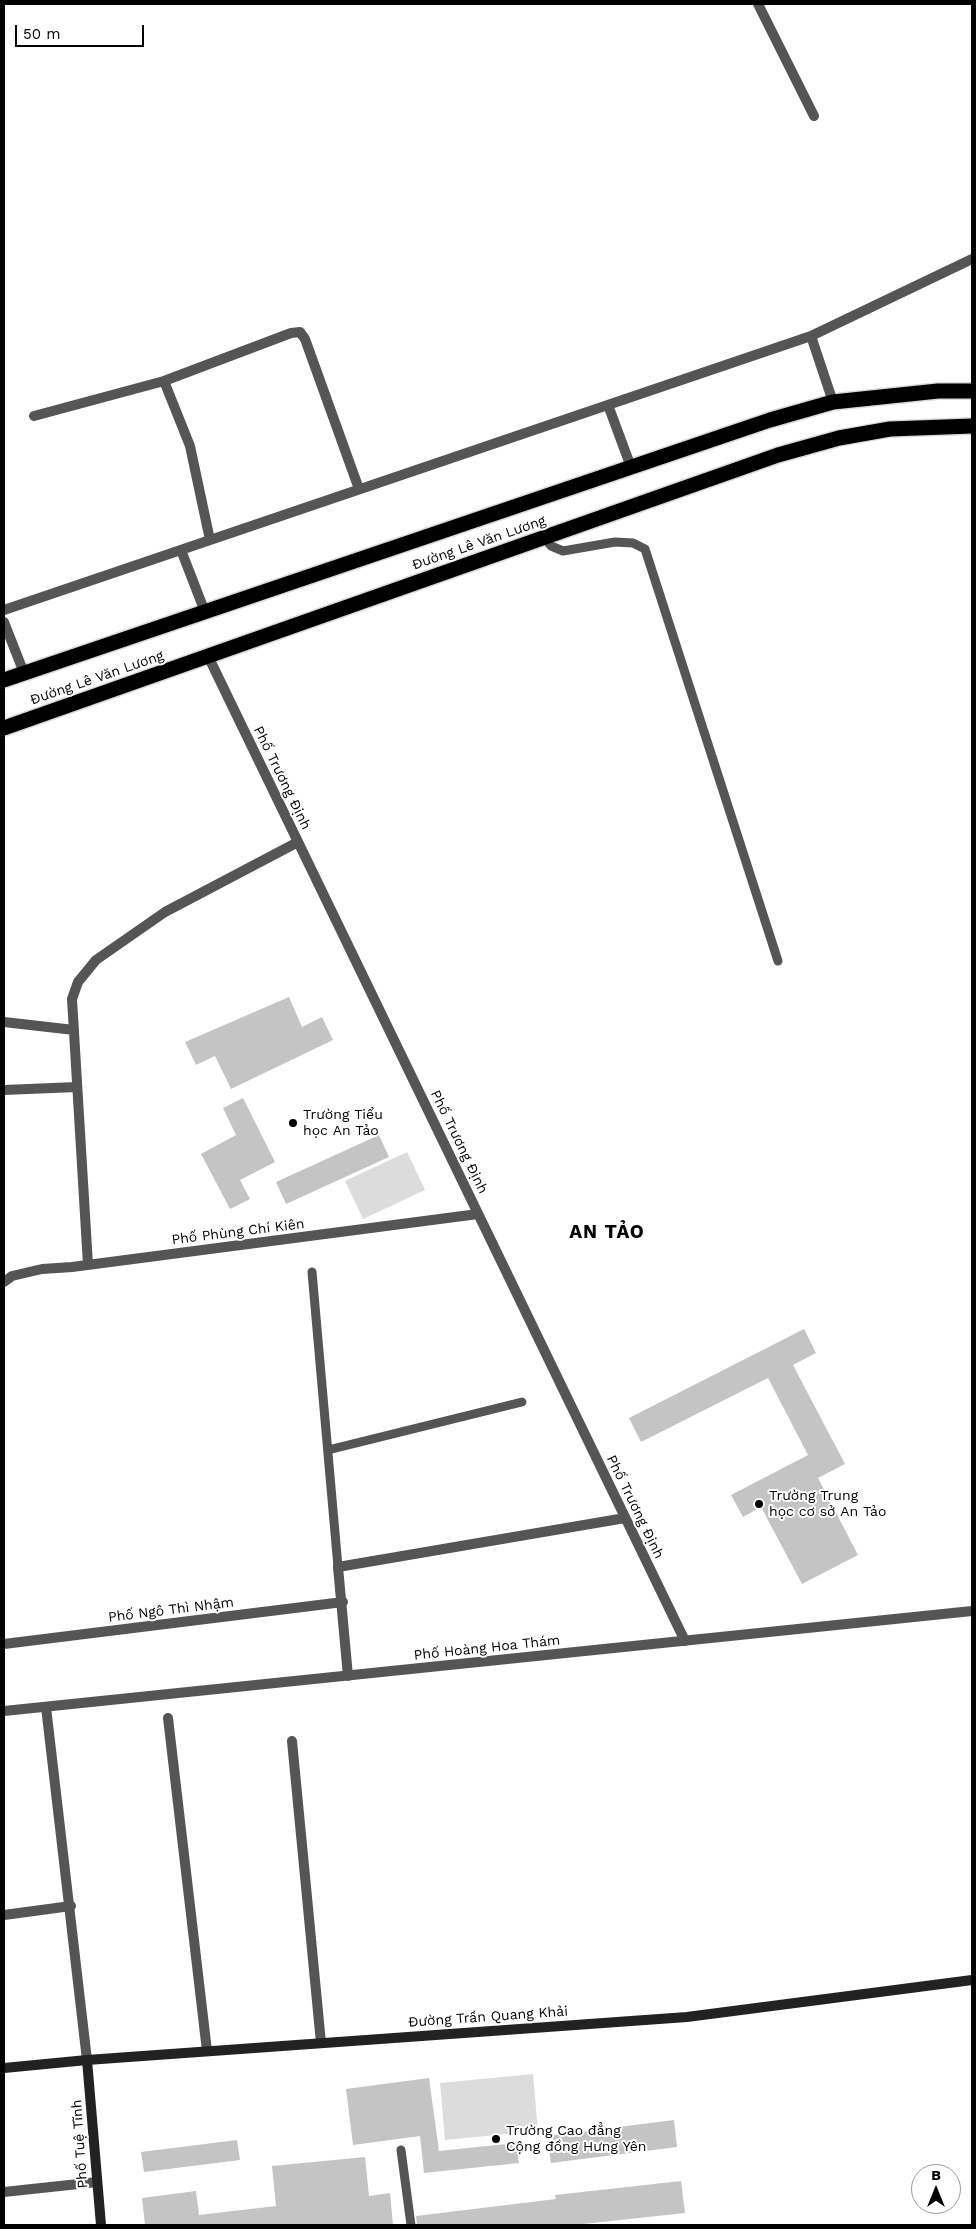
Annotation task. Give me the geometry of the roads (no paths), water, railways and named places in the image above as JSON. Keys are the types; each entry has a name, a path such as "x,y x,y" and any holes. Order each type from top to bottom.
{"highway":[{"name":"Đường Lê Văn Lương","path":"4,680 770,420 833,402 928,392 972,392"},
{"name":"Đường Lê Văn Lương","path":"4,728 778,455 839,438 890,429 972,426"}],"street":[{"path":"758,4 814,116"},
{"path":"4,610 811,336 972,259"},
{"path":"34,416 164,381 291,333 300,332 305,338 360,489"},
{"path":"811,336 833,402"},
{"path":"164,381 190,446 210,540"},
{"path":"608,405 632,467"},
{"path":"181,550 205,612"},
{"path":"4,622 24,673"},
{"name":"Phố Trương Định","path":"208,656 685,1641"},
{"path":"88,1265 72,999 78,982 96,960 165,912 298,842"},
{"path":"4,1022 74,1030"},
{"path":"4,1090 77,1086"},
{"name":"Phố Phùng Chí Kiên","path":"4,1282 12,1276 42,1269 88,1265 478,1214"},
{"path":"348,1676 338,1567 625,1518"},
{"name":"Phố Ngô Thì Nhậm","path":"4,1644 342,1602"},
{"name":"Phố Hoàng Hoa Thám","path":"4,1711 972,1611"},
{"path":"46,1707 88,2060"},
{"path":"168,1718 207,2051"},
{"path":"292,1740 321,2043"},
{"path":"4,1914 71,1906"},
{"name":"Đường Trần Quang Khải","path":"4,2068 207,2051 687,2017 972,1980"},
{"name":"Phố Tuệ Tĩnh","path":"88,2060 101,2225"},
{"path":"4,2192 97,2182"}],"lane":[{"path":"544,537 551,546 563,551 615,542 633,543 645,549 778,961"},
{"path":"312,1272 338,1567"},
{"path":"328,1450 522,1402"},
{"path":"401,2150 411,2225"}],"place":[{"name":"Trường Tiểu học An Tảo","path":"293,1123"},
{"name":"Trường Trung học cơ sở An Tảo","path":"759,1504"},
{"name":"Trường Cao đẳng Cộng đồng Hưng Yên","path":"496,2139"}],"district":[{"name":"AN TẢO","path":"607,1232"}]}
